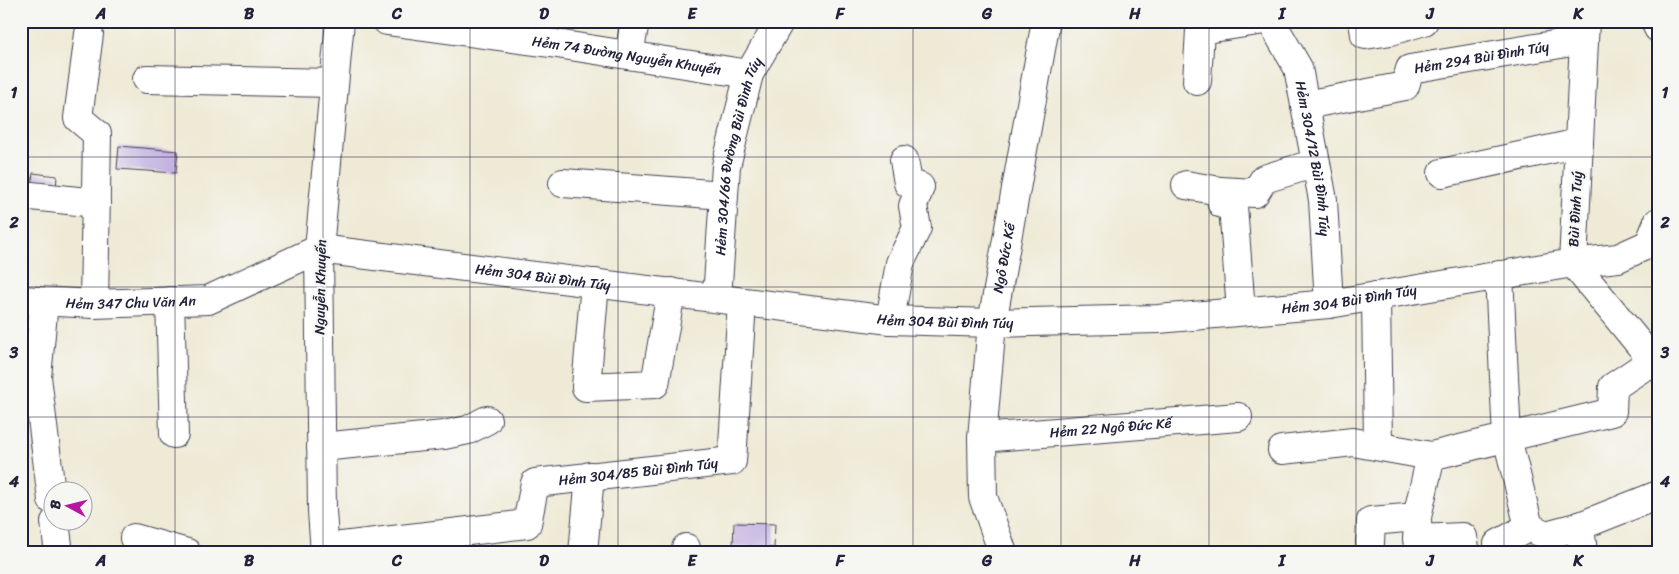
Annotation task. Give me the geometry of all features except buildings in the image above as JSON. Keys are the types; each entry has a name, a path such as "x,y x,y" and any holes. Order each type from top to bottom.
{"street":[{"name":"Nguyễn Khuyến","path":"325,550 322,511 319,249 340,21"},
{"name":"Hẻm 74 Đường Nguyễn Khuyến","path":"387,21 629,55 748,74"},
{"path":"629,55 635,21"},
{"name":"Hẻm 304/66 Đường Bùi Đình Túy","path":"729,300 724,195 726,166 748,74 780,21"},
{"name":"Ngô Đức Kế","path":"998,550 983,497 982,438 992,322 1046,21"},
{"path":"1197,81 1200,30 1258,21"},
{"name":"Hẻm 304/12 Bùi Đình Túy","path":"1271,21 1298,68 1323,200 1329,304"},
{"path":"1362,21 1365,35 1391,31 1424,21"},
{"path":"1655,21 1658,28"},
{"name":"Hẻm 294 Bùi Đình Túy","path":"1305,105 1405,86 1410,68 1585,30"},
{"name":"Bùi Đình Tuý","path":"1585,30 1573,263 1655,364"},
{"path":"1391,31 1410,68"},
{"path":"89,34 78,118 97,134 94,304"},
{"path":"147,79 334,83"},
{"path":"1442,173 1579,143"},
{"path":"890,320 900,264 916,228 913,206 920,187 908,183 904,160"},
{"path":"1186,185 1220,191 1255,193 1264,179 1316,164"},
{"path":"564,183 724,195"},
{"path":"1220,191 1222,204 1233,206 1241,311"},
{"path":"22,195 96,203"},
{"name":"Hẻm 304 Bùi Đình Túy","path":"319,249 890,320 992,322 1158,319 1329,304 1573,263 1618,258 1649,244 1658,222"},
{"name":"Hẻm 347 Chu Văn An","path":"33,301 94,304 208,300 319,249"},
{"path":"1499,275 1507,438 1529,527"},
{"path":"596,283 586,387 655,384 671,292"},
{"path":"1376,296 1378,446"},
{"name":"Hẻm 304/85 Bùi Đình Túy","path":"325,550 527,524 535,484 590,476 732,461 729,300"},
{"path":"33,301 37,377 50,482"},
{"path":"170,301 174,434"},
{"path":"1282,450 1353,442 1431,456 1612,412 1613,387 1655,364"},
{"name":"Hẻm 22 Ngô Đức Kế","path":"982,438 1238,417"},
{"path":"321,447 444,435 468,430 487,420"},
{"path":"1418,536 1431,456"},
{"path":"583,553 590,476"},
{"path":"1529,527 1546,535 1580,526 1658,495"},
{"path":"1370,543 1371,521 1418,536 1463,537 1466,553"},
{"path":"1580,526 1583,553"},
{"path":"1500,553 1498,544 1529,527"},
{"path":"56,532 59,553"},
{"path":"134,538 187,553"}]}
